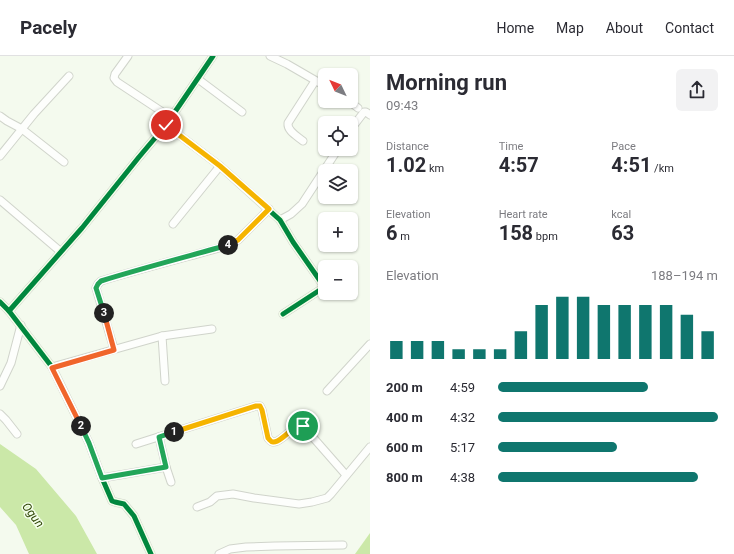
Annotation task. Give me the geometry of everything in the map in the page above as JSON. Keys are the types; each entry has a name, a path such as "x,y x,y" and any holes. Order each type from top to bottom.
{"street":[{"path":"128,56 115,74 114,78 117,82 170,117"},
{"path":"9,310 82,228 138,157 166,125 213,56"},
{"path":"270,56 287,64 318,82"},
{"path":"0,156 68,76"},
{"path":"198,79 242,112"},
{"path":"303,141 289,130 288,122 315,81"},
{"path":"358,120 364,112 370,115"},
{"path":"0,116 22,129 64,162"},
{"path":"166,125 220,166 280,220 293,242 323,285 323,288 283,314"},
{"path":"280,220 291,214 302,204 333,156"},
{"path":"173,224 220,166"},
{"path":"0,200 61,252"},
{"path":"114,350 96,288 101,281 156,264 230,245 238,240 269,209"},
{"path":"0,302 9,310 21,325 52,368 89,443 112,501 124,504 134,516 151,554"},
{"path":"0,386 11,363 21,325"},
{"path":"52,368 162,336 212,329"},
{"path":"162,336 165,380"},
{"path":"327,391 370,344"},
{"path":"136,444 260,406 268,438 271,442 278,441 298,424 300,424 346,475"},
{"path":"0,414 17,434"},
{"path":"159,437 171,482"},
{"path":"197,507 210,502 217,496 233,494 300,504 327,498 370,447"},
{"path":"102,478 166,467"},
{"path":"219,554 246,547 343,545"}],"water":[{"name":"Ogun","path":"0,444 36,469 76,516 97,554 29,554 16,525 0,507"},
{"path":"370,533 370,554 355,554"}],"cycle path":[{"path":"9,311 82,228 166,125 213,56"},
{"path":"166,125 220,166 280,220 293,242 323,285 323,288 283,314"},
{"path":"0,302 9,311 52,367 89,443 112,501 124,504 134,516 151,554"}],"route":[{"path":"166,125 220,166 269,209 238,240 230,245 156,264 101,281 98,284 96,288 114,350 52,368 89,443 102,478 166,467 159,437 256,406 260,406 262,410 268,438 271,442 278,441 298,424 303,426"}]}
